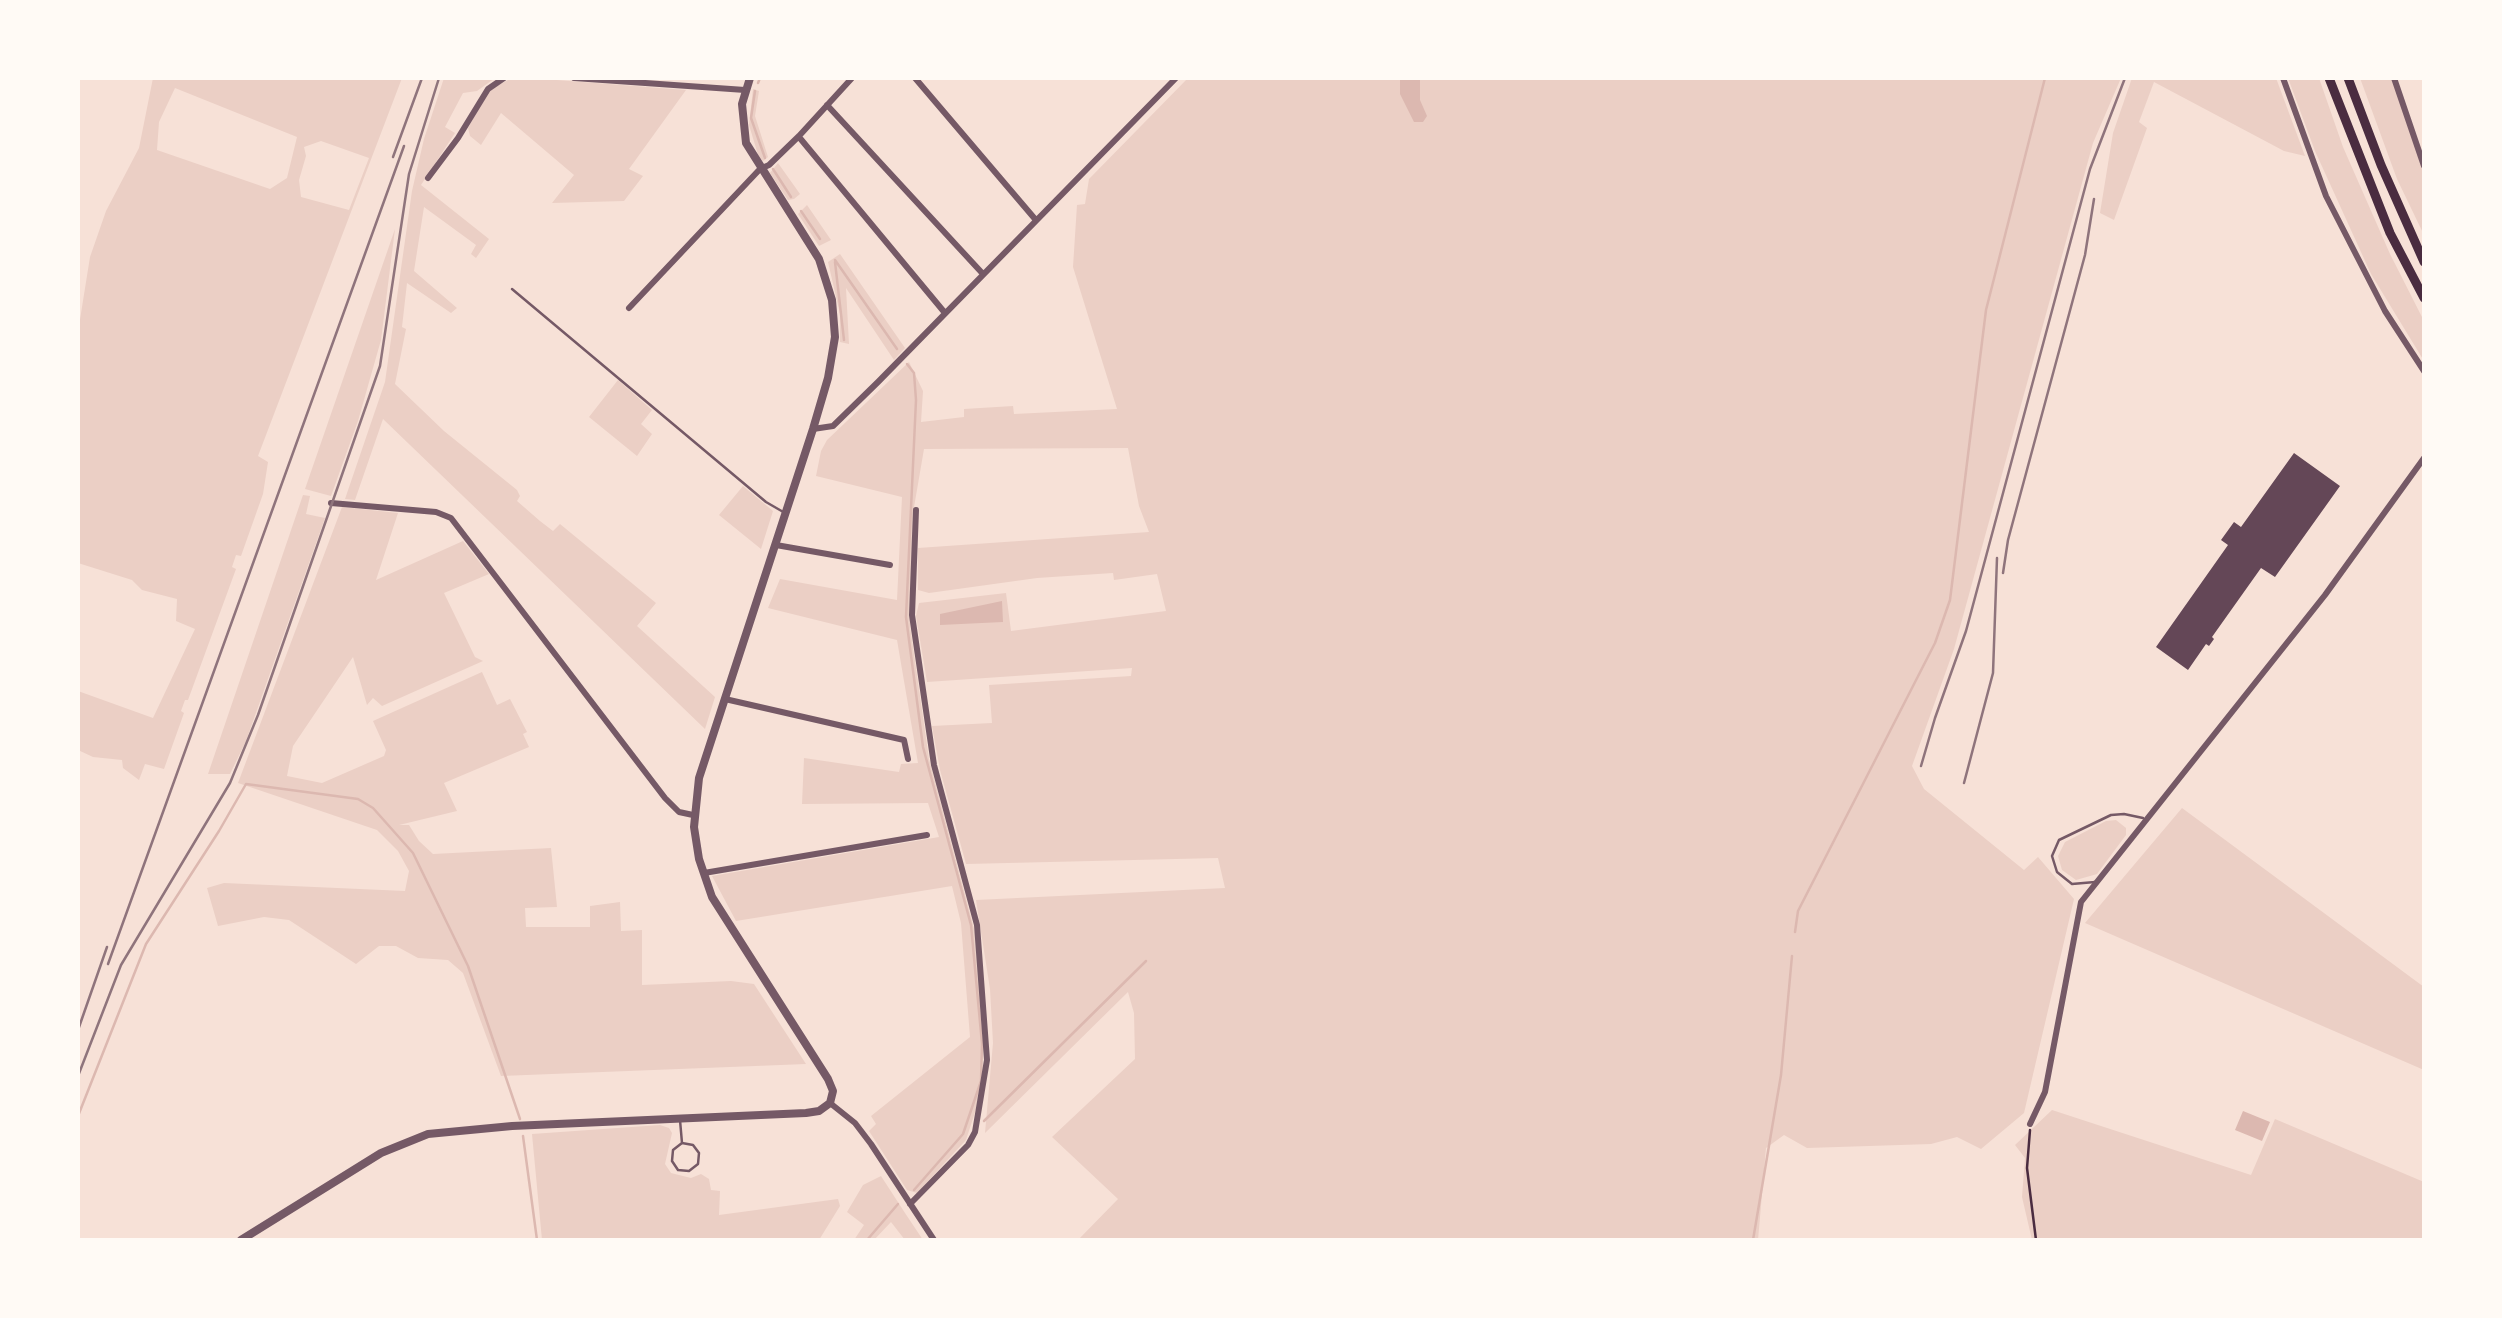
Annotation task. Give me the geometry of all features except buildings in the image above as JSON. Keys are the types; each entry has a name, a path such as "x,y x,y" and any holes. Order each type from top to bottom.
{"main road":[{"path":"2330,78 2390,233 2424,298"},
{"path":"2348,78 2424,262"}],"street":[{"path":"428,178 488,88 504,78"},
{"path":"574,78 745,90"},
{"path":"242,1240 356,1167 407,1140 449,1130 806,1113 819,1111 830,1103 833,1091 828,1079 723,915 702,874 694,839 699,778 787,514 833,358 835,337 832,300 811,245 760,169 744,133 742,104 750,78"},
{"path":"628,308 852,78"},
{"path":"914,78 1036,219"},
{"path":"813,429 833,426 1176,78"},
{"path":"2282,78 2326,196 2385,311 2424,371"},
{"path":"2394,78 2424,166"},
{"path":"827,104 983,274"},
{"path":"799,136 945,312"},
{"path":"2030,1124 2045,1092 2081,902 2325,595 2424,458"},
{"path":"331,503 436,512 451,518 664,798 680,812 694,815"},
{"path":"910,1204 975,1132 987,1060 977,925 934,766 912,615 916,510"},
{"path":"776,546 890,565"},
{"path":"725,699 904,740 908,759"},
{"path":"702,874 927,835"},
{"path":"830,1103 855,1123 934,1240"}],"lane":[{"path":"512,288 766,502 787,514"},
{"path":"2097,881 2072,884 2063,879 2052,856 2059,840 2111,815 2149,819"},
{"path":"680,1118 682,1143"},
{"path":"682,1143 692,1145 699,1154 698,1164 689,1171 678,1170 672,1161 673,1150 682,1143"}],"path":[{"path":"2030,1124 2027,1168 2036,1240"}],"shaded area":[{"path":"153,78 402,78 258,456 268,462 263,494 241,556 236,555 232,567 236,569 181,711 184,713 164,769 145,764 139,780 123,768 122,760 93,757 78,750 78,691 153,718 195,629 176,621 177,599 142,590 132,580 78,563 78,332 90,257 106,211 139,148","holes":["175,88 297,137 287,178 270,189 157,150 159,122","321,141 369,158 349,210 301,197 299,180 306,156 304,147"]},
{"path":"444,78 495,78 477,91 463,93 445,127 455,133 421,185 489,239 476,258 471,254 476,245 424,207 414,271 457,308 451,313 407,283 402,327 406,329 395,384 444,431 517,490 517,501 540,521 553,531 560,524 656,603 637,626 715,697 705,729 383,419 355,500 345,499 385,382 412,191"},
{"path":"531,78 686,90 629,169 643,176 624,201 552,203 574,175 501,113 481,145 470,136 468,128 489,90 508,80"},
{"path":"1188,78 2121,78 2093,143 1954,649 1912,766 1924,789 2024,870 2038,857 2074,899 2024,1113 1981,1149 1957,1137 1931,1144 1807,1148 1784,1135 1766,1148 1758,1240 1078,1240 1118,1199 1052,1137 1135,1059 1134,1013 1128,992 985,1133 993,1043 990,989 976,900 1225,888 1218,858 966,864 932,726 992,723 989,685 1131,676 1132,668 927,682 916,616 919,603 1006,593 1011,631 1166,611 1157,574 1114,580 1113,573 1037,578 929,593 918,590 918,548 1149,532 1139,506 1128,448 924,449 913,513 910,626 929,759 976,936 983,1045 980,1097 966,1140 917,1193 907,1190 869,1131 876,1124 871,1116 970,1037 961,923 952,886 736,921 712,876 939,837 928,803 802,804 804,758 899,772 901,764 918,763 897,640 768,608 780,579 897,600 902,497 816,476 827,440 909,362 923,391 921,422 964,417 964,409 1013,406 1014,414 1117,409 1073,267 1077,205 1085,204 1089,179"},
{"path":"1400,78 1420,78 1420,100 1427,116 1423,122 1414,122 1400,94"},
{"path":"2132,78 2276,78 2305,156 2284,151 2154,82 2139,122 2147,128 2114,220 2100,213 2113,133"},
{"path":"2288,78 2319,78 2343,147 2424,321 2424,361 2371,274 2315,151"},
{"path":"2360,78 2392,78 2424,174 2424,235 2397,179"},
{"path":"753,89 759,91 755,116 768,157 763,161 749,125"},
{"path":"778,163 800,194 794,199 788,200 770,173"},
{"path":"807,205 831,240 819,246 798,214"},
{"path":"395,229 381,340 358,421 331,496 305,489"},
{"path":"840,254 905,348 894,360 846,288 849,344 840,342 840,314 828,262"},
{"path":"618,380 652,410 641,424 652,434 637,456 589,417"},
{"path":"743,486 773,511 761,549 719,515"},
{"path":"303,495 310,496 306,514 325,518 246,741 230,774 208,774"},
{"path":"342,507 398,513 376,580 463,541 489,574 444,593 475,657 483,661 382,706 373,698 367,705 353,657 293,746 287,776 322,783 384,756 386,750 373,721 482,672 497,705 510,699 527,732 523,734 529,747 444,783 457,811 399,825 409,825 433,854 551,848 557,907 525,908 526,927 590,927 590,906 620,902 621,931 642,930 642,985 731,981 754,984 806,1064 501,1076 463,973 448,960 418,958 396,946 379,946 356,964 289,920 264,917 218,926 207,888 224,883 405,891 409,871 398,851 377,830 238,783"},
{"path":"1002,601 1003,622 940,625 940,614"},
{"path":"2182,808 2424,987 2424,1070 2085,923"},
{"path":"2116,820 2126,828 2126,835 2097,874 2076,880 2062,870 2058,856 2065,842 2106,821"},
{"path":"2052,1110 2251,1175 2275,1119 2424,1182 2424,1240 2032,1240 2022,1197 2025,1158 2015,1145"},
{"path":"2243,1111 2270,1122 2262,1141 2235,1130"},
{"path":"660,1125 672,1133 665,1164 671,1173 691,1178 701,1174 709,1179 711,1190 720,1191 719,1215 838,1199 840,1206 819,1240 542,1240 532,1134"},
{"path":"881,1176 923,1240 905,1240 891,1222 874,1240 854,1240 864,1225 847,1212 863,1185"}],"waterway":[{"path":"758,83 760,78"},
{"path":"1795,932 1798,911 1935,643 1950,600 1986,310 2045,78"},
{"path":"755,91 751,118 765,158"},
{"path":"773,169 791,197"},
{"path":"801,211 820,239"},
{"path":"835,260 897,349"},
{"path":"835,262 844,340"},
{"path":"907,364 914,373 916,400 906,617 923,747 971,925 982,1044 981,1081 963,1134 914,1190"},
{"path":"78,1116 146,944 246,784 358,799 373,808 413,853 468,966 520,1119"},
{"path":"1753,1240 1781,1075 1792,956"},
{"path":"984,1121 1146,961"},
{"path":"523,1136 537,1240"},
{"path":"867,1240 898,1204"}],"railway":[{"path":"393,157 422,78"},
{"path":"78,1076 121,965 230,783 258,715 380,366 409,174 439,78"},
{"path":"1921,766 1966,631 2090,169 2125,78"},
{"path":"108,964 404,146"},
{"path":"2003,573 2008,540 2085,255 2094,199"},
{"path":"1964,783 1993,673 1997,558"},
{"path":"78,1030 107,947"}]}
